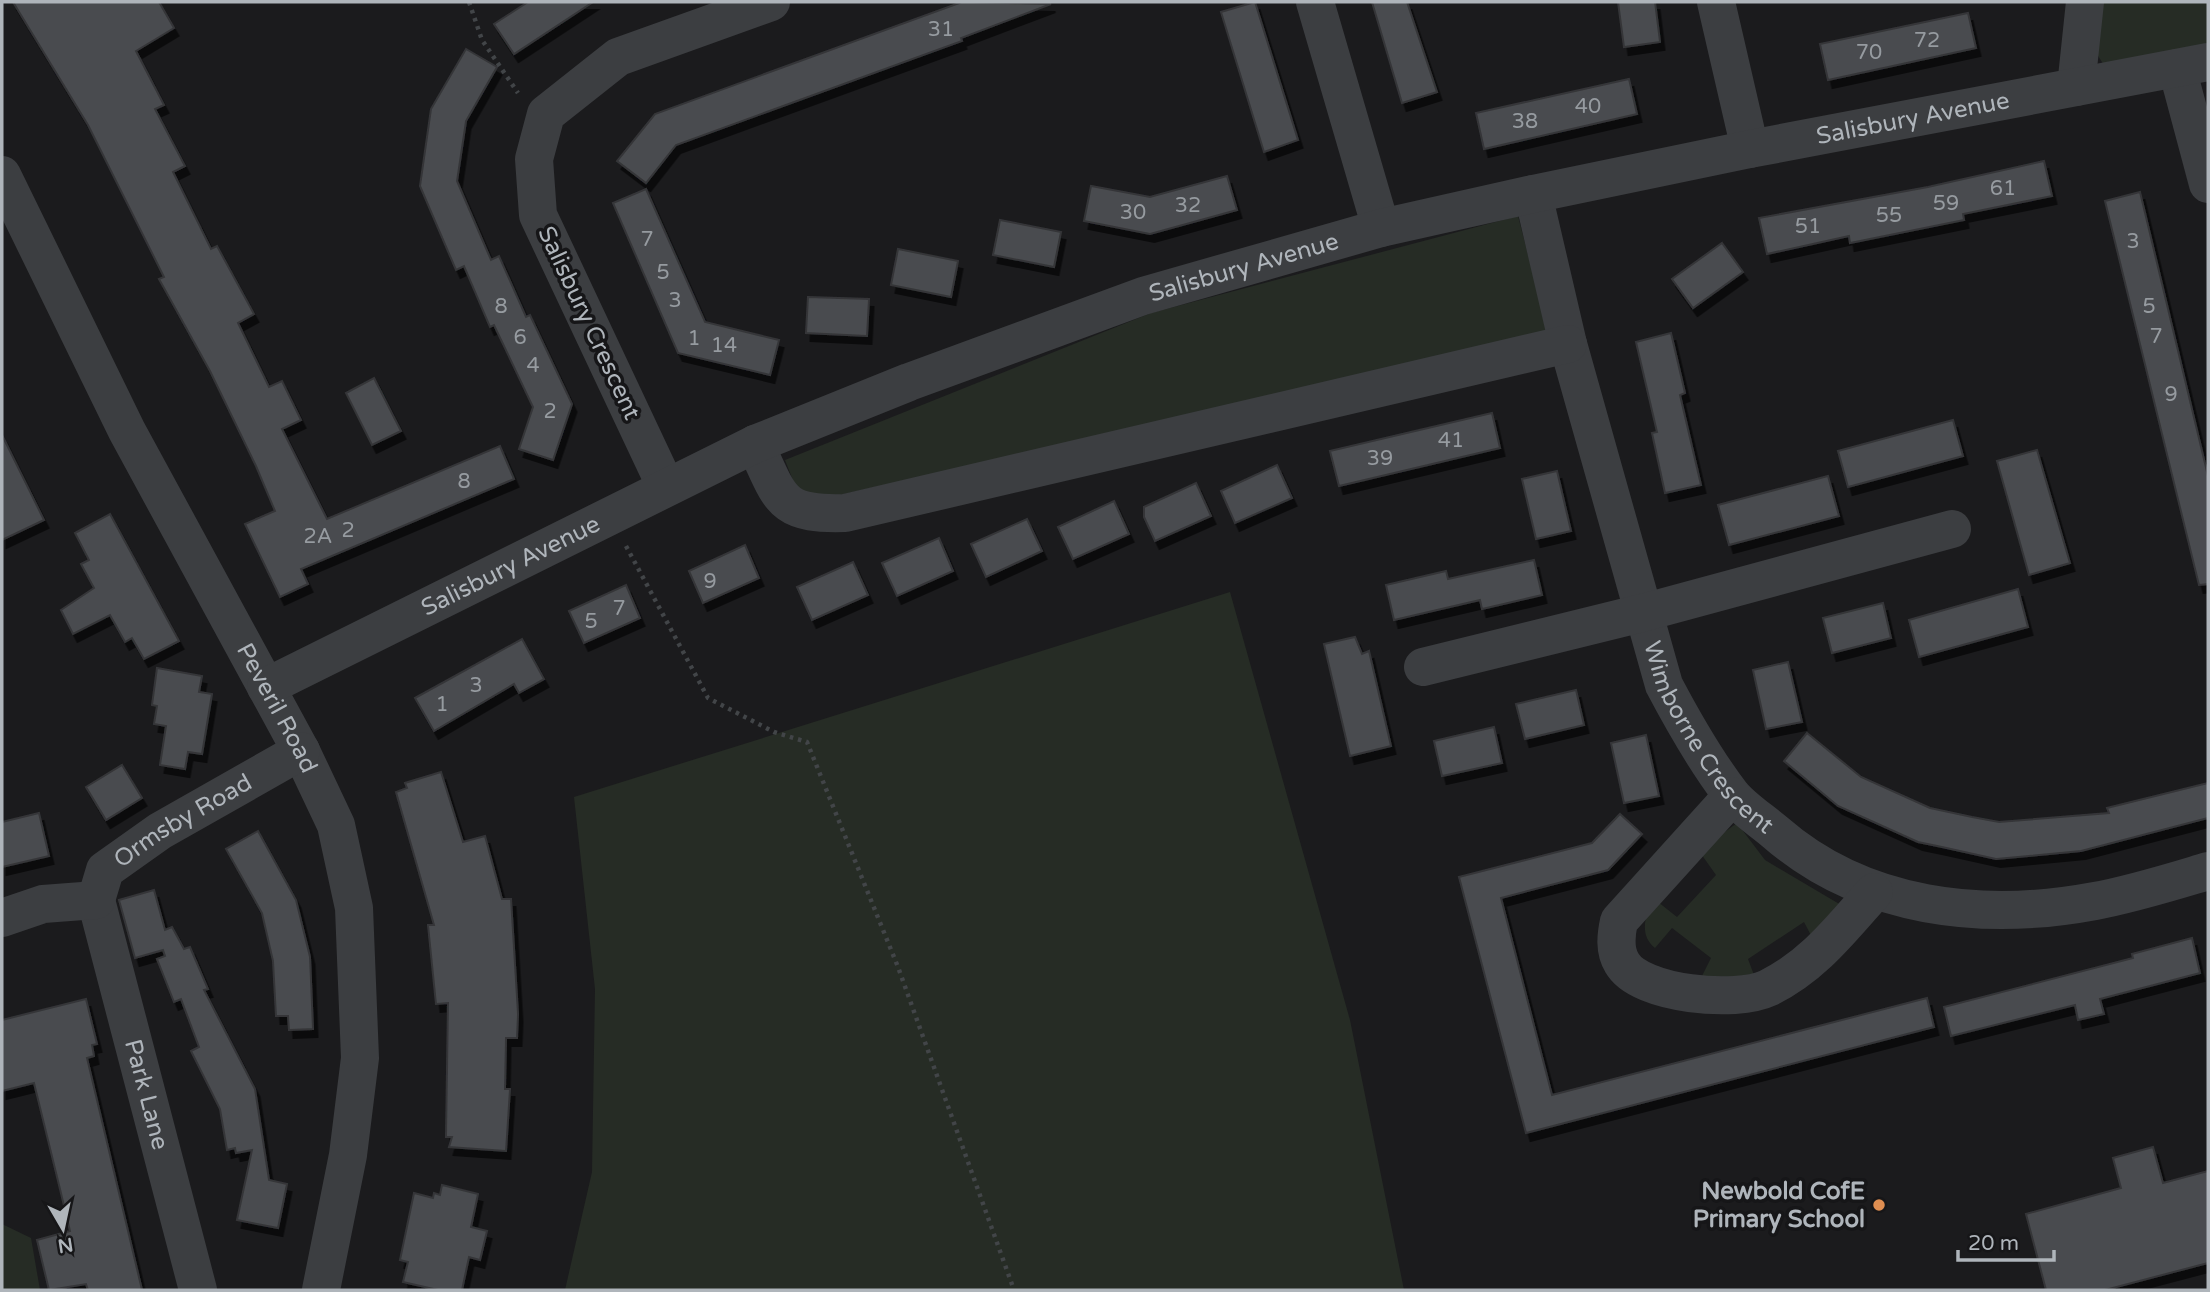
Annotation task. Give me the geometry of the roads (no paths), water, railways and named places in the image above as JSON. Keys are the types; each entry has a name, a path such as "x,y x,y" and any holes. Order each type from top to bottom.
{"street":[{"name":"Salisbury Crescent","path":"666,487 538,215 534,159 546,114 618,57 771,2"},
{"path":"1315,2 1381,228"},
{"path":"1716,2 1750,149"},
{"path":"2076,87 2085,2"},
{"path":"2193,65 2208,184"},
{"name":"Salisbury Avenue","path":"266,687 755,443 909,382 1134,299 1381,228 1533,194 1750,149 2193,65"},
{"name":"Peveril Road","path":"2,175 127,431 301,751 337,825 354,908 360,1058 348,1155 321,1290"},
{"name":"Wimborne Crescent","path":"1533,194 1568,344 1664,685 1692,737 1732,796 1789,845 1825,870 1874,892 1948,909 2021,909 2095,901 2208,872"},
{"path":"755,443 779,494 799,511 845,513 1568,344"},
{"path":"1423,667 1642,613 1952,528"},
{"name":"Ormsby Road","path":"96,900 104,870 160,831 301,751"},
{"path":"1732,796 1619,921 1615,939 1622,964 1646,982 1692,994 1733,998 1765,990 1806,966 1874,892"},
{"path":"2,918 43,904 96,900"},
{"name":"Park Lane","path":"96,900 198,1290"}],"place":[{"name":"Newbold CofE Primary School","path":"1879,1205"}]}
